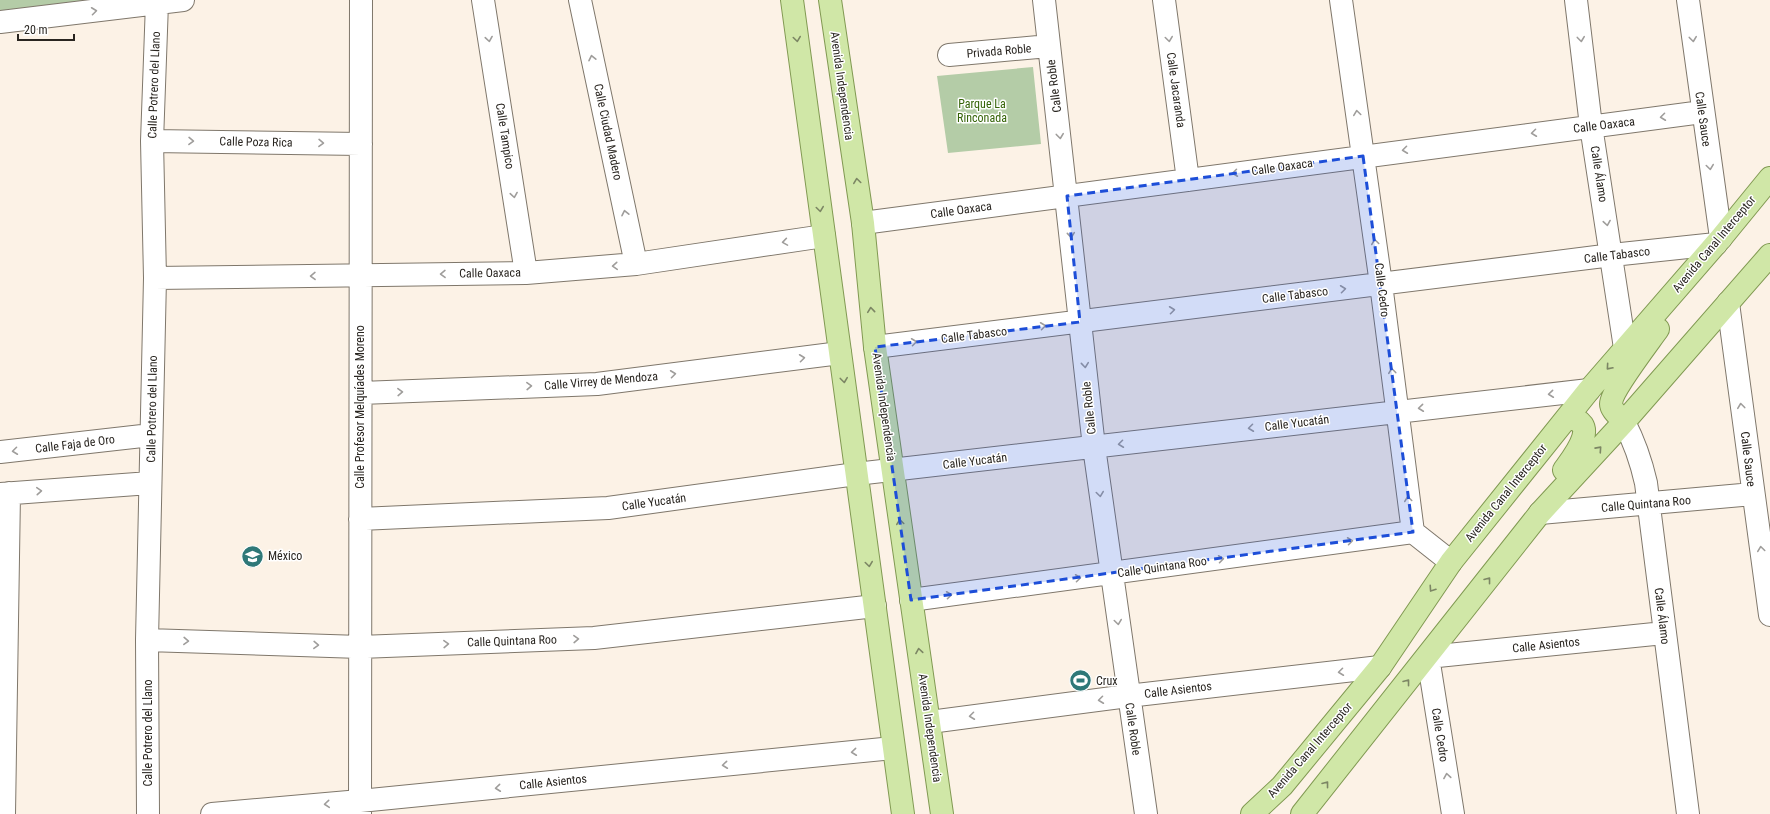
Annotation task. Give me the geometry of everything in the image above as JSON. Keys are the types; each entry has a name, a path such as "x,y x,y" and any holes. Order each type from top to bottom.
{"main road":[{"path":"792,0 903,814"},
{"name":"Avenida Independencia","path":"830,0 863,223 875,347 942,814"},
{"name":"Avenida Canal Interceptor","path":"1252,814 1282,786 1380,667 1450,562 1589,390 1718,241 1770,178"},
{"path":"1302,814 1428,657 1540,513 1624,422 1728,303 1768,260"},
{"path":"1624,422 1612,408 1611,403 1618,386 1658,328 1677,288"},
{"path":"1540,513 1551,490 1581,446 1585,435 1582,424 1575,418 1567,418"}],"street":[{"path":"0,22 183,0"},
{"name":"Calle Profesor Melquíades Moreno","path":"360,808 361,0"},
{"name":"Calle Tampico","path":"483,0 526,273"},
{"name":"Calle Ciudad Madero","path":"580,0 636,264"},
{"name":"Calle Roble","path":"1044,0 1094,447 1128,696 1146,814"},
{"name":"Calle Jacaranda","path":"1164,0 1188,180"},
{"name":"Calle Cedro","path":"1341,0 1381,284 1396,411 1413,532"},
{"name":"Calle Álamo","path":"1576,0 1592,126 1625,348"},
{"name":"Calle Sauce","path":"1688,0 1718,241"},
{"name":"Calle Potrero del Llano","path":"148,814 147,640 155,278 152,141 156,3"},
{"name":"Privada Roble","path":"949,55 1049,46"},
{"name":"Calle Oaxaca","path":"863,223 1702,112"},
{"name":"Calle Poza Rica","path":"152,141 361,144"},
{"name":"Calle Oaxaca","path":"155,278 526,273 636,264 824,236"},
{"name":"Calle Tabasco","path":"875,347 1718,241"},
{"name":"Calle Sauce","path":"1728,303 1770,615"},
{"name":"Calle Virrey de Mendoza","path":"361,394 597,384 840,353"},
{"name":"Calle Yucatán","path":"360,519 608,508 856,474 893,471 1396,411 1589,390"},
{"name":"Calle Álamo","path":"1624,422 1634,441 1642,465 1688,814"},
{"name":"Calle Faja de Oro","path":"0,452 151,435"},
{"path":"4,814 4,493 150,483"},
{"name":"Calle Quintana Roo","path":"1540,513 1753,494"},
{"path":"1413,532 1450,562"},
{"name":"Calle Quintana Roo","path":"911,600 1112,574 1413,532"},
{"name":"Calle Quintana Roo","path":"147,640 360,647 594,638 875,606"},
{"name":"Calle Asientos","path":"1428,657 1664,633"},
{"name":"Calle Cedro","path":"1428,657 1453,814"},
{"name":"Calle Asientos","path":"930,722 1128,696 1380,667"},
{"name":"Calle Asientos","path":"212,814 360,808 893,748"}],"highlighted area":[{"path":"1363,156 1413,532 911,600 875,347 1080,322 1067,196"}],"green space":[{"path":"0,0 132,0 0,15"},
{"name":"Parque La Rinconada","path":"1033,67 1041,144 948,153 937,76"}],"place":[{"name":"México","path":"253,556"},
{"name":"Crux","path":"1081,681"}]}
